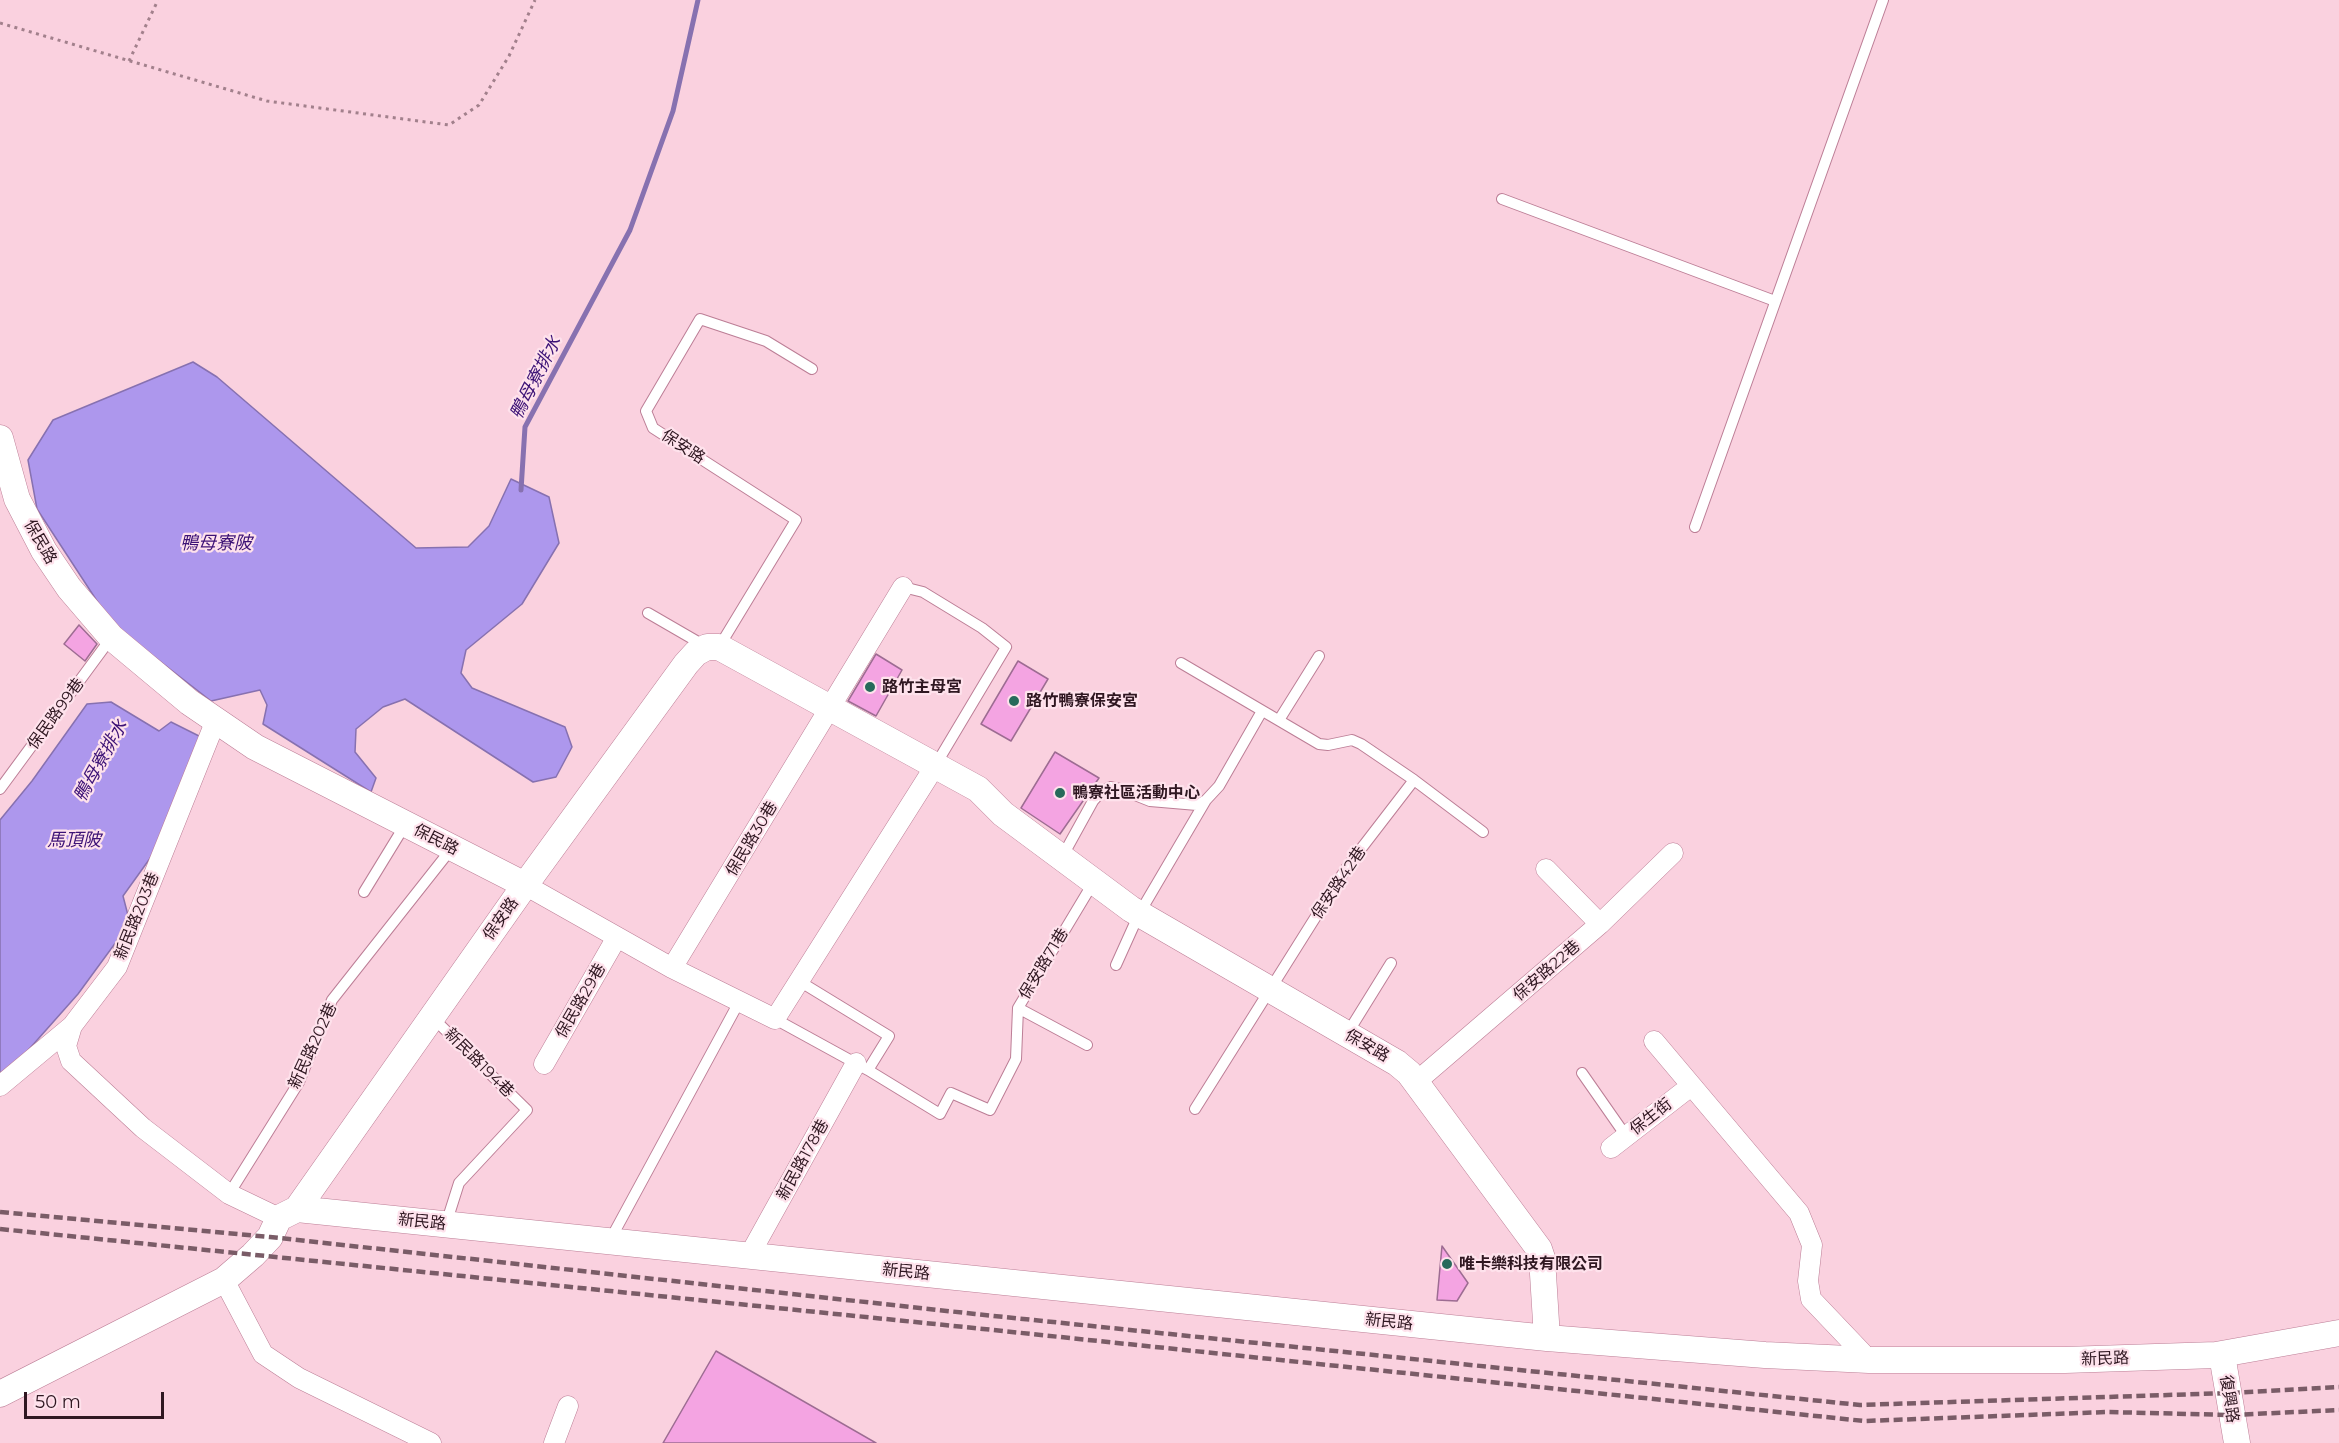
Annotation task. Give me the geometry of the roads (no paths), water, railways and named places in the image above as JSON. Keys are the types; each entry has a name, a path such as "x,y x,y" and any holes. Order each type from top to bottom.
{"street":[{"name":"保民路","path":"0,438 12,498 69,588 111,638 189,702 255,747 525,885 672,969 739,1002"},
{"path":"831,709 903,587"},
{"name":"保安路","path":"288,1213 686,664 696,653 713,647 978,789 1003,814 1061,859 1139,914 1397,1063 1416,1082 1539,1249 1542,1258 1547,1338"},
{"name":"保民路30巷","path":"672,969 831,709"},
{"name":"新民路203巷","path":"0,1086 72,1026 117,967 216,720"},
{"path":"739,1002 775,1019 935,766"},
{"name":"保安路22巷","path":"1416,1082 1600,924 1673,853"},
{"path":"1546,869 1600,924"},
{"name":"保民路29巷","path":"544,1064 617,938"},
{"path":"0,1394 224,1280 254,1255 288,1213 229,1194 143,1128 71,1061 66,1046 72,1026"},
{"path":"1654,1041 1799,1214 1812,1245 1808,1281 1811,1299 1869,1360"},
{"name":"新民路178巷","path":"750,1256 862,1067"},
{"name":"保生街","path":"1619,1142 1691,1086"},
{"name":"新民路","path":"288,1213 446,1224 1547,1338 1754,1354 1869,1360 2065,1360 2222,1354 2339,1333"},
{"path":"224,1280 263,1354 299,1378 431,1443"},
{"name":"復興路","path":"2222,1354 2237,1443"},
{"path":"554,1443 568,1406"}],"lane":[{"path":"1695,527 1883,0"},
{"path":"1502,199 1775,302"},
{"name":"保安路","path":"713,647 796,520 653,428 646,411 700,319 766,342 812,369"},
{"path":"903,587 923,592 982,628 1006,647 935,766"},
{"path":"648,613 713,647"},
{"name":"保民路99巷","path":"0,789 111,638"},
{"path":"1279,720 1319,656"},
{"path":"1181,663 1319,744 1328,745 1352,740 1361,744 1483,831"},
{"path":"1116,965 1139,914 1206,800 1219,786 1262,711"},
{"name":"保安路42巷","path":"1195,1108 1347,867 1414,780"},
{"path":"1061,859 1093,801 1102,791 1110,787 1150,801 1197,805 1206,800"},
{"path":"364,892 405,825"},
{"name":"新民路202巷","path":"229,1194 299,1082 332,1000 452,848"},
{"name":"保安路71巷","path":"862,1067 940,1114 951,1093 990,1110 1016,1059 1018,1008 1094,882"},
{"path":"1347,1034 1391,963"},
{"path":"775,1019 862,1067 889,1036 799,981"},
{"path":"609,1242 739,1002"},
{"path":"1018,1008 1087,1045"},
{"name":"新民路194巷","path":"432,1017 527,1110 459,1183 446,1224"},
{"path":"1582,1073 1619,1142"}],"water":[{"name":"鴨母寮陂","path":"193,362 217,377 416,548 468,547 489,526 511,479 549,497 559,543 522,604 466,650 461,673 472,688 565,727 572,747 556,777 533,782 405,699 383,707 356,729 355,752 376,778 371,792 263,724 267,705 260,690 211,701 112,624 37,509 28,460 53,420"},
{"name":"馬頂陂","path":"111,702 159,731 171,722 201,737 156,850 123,896 130,923 78,994 0,1082 0,820 32,781 87,704"}],"waterway":[{"name":"鴨母寮排水","path":"521,490 525,427 630,230 673,111 698,0"}],"railway":[{"path":"0,1212 270,1237 975,1314 1860,1405 2229,1393 2339,1387"},
{"path":"0,1229 1864,1421 2107,1412 2231,1415 2339,1410"}],"place":[{"name":"路竹主母宮","path":"870,687"},
{"name":"路竹鴨寮保安宮","path":"1014,701"},
{"name":"鴨寮社區活動中心","path":"1060,793"},
{"name":"唯卡樂科技有限公司","path":"1447,1264"}]}
